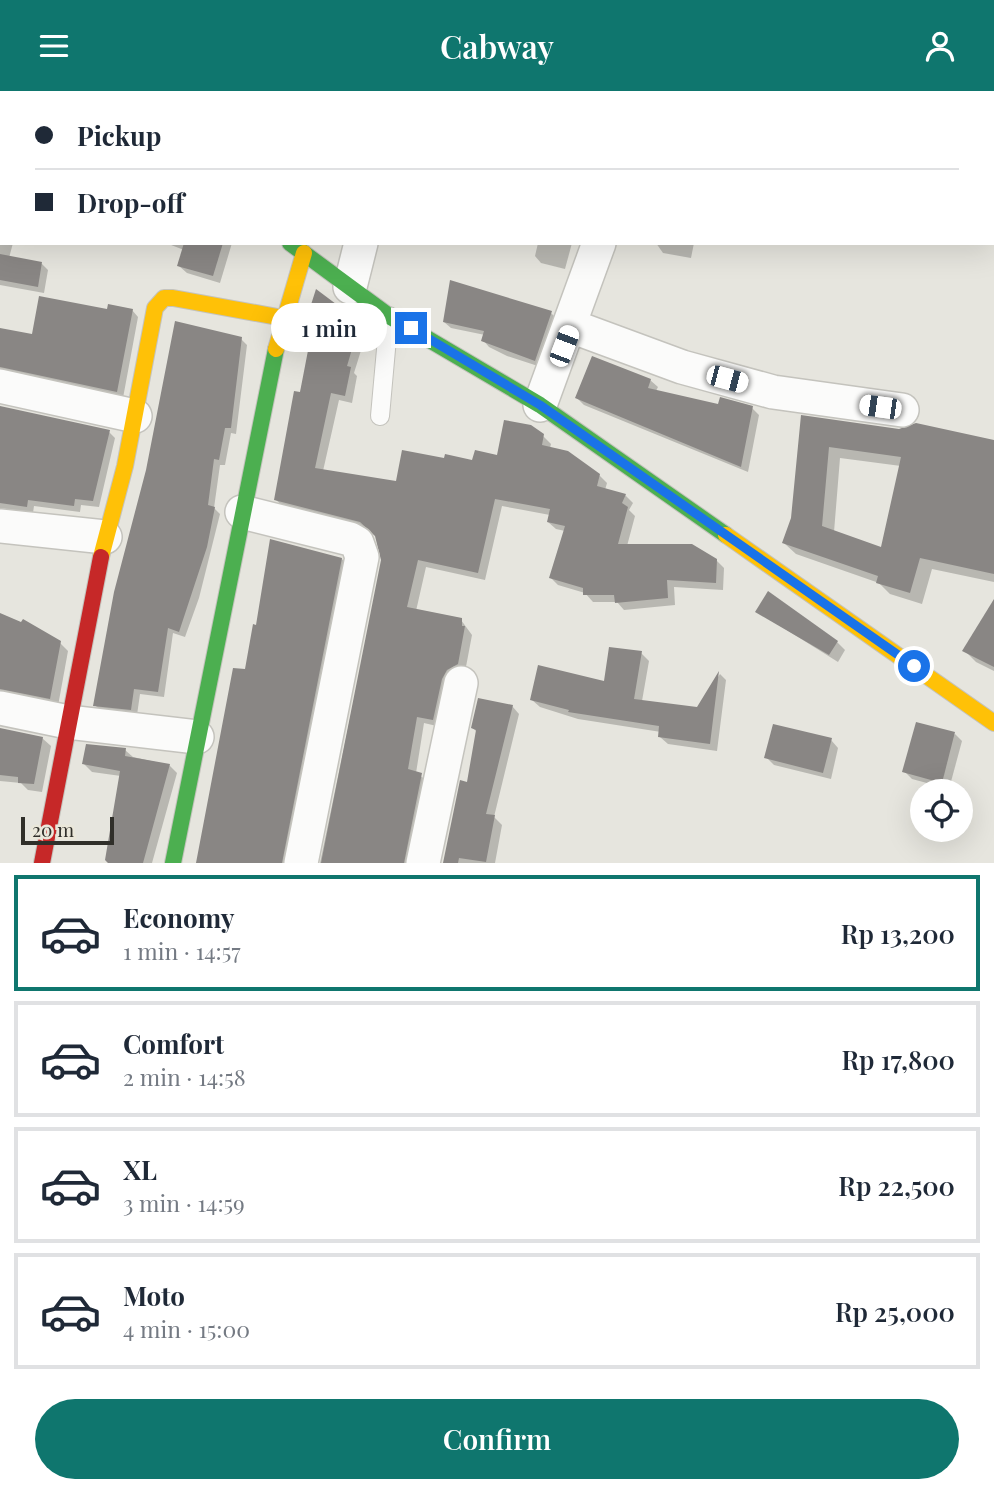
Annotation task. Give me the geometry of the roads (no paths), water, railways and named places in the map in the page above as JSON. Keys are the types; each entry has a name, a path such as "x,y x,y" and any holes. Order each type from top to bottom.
{"street":[{"path":"293,245 389,316 540,405 994,723"},
{"path":"349,287 360,245"},
{"path":"540,405 598,245"},
{"path":"173,863 283,318 304,253"},
{"path":"42,863 105,537 135,416 159,301 173,297 283,318"},
{"path":"571,326 682,367 773,392 902,410"},
{"path":"0,386 135,416"},
{"path":"242,512 349,538 357,543 362,557 301,863"},
{"path":"0,526 105,537"},
{"path":"424,863 461,683"},
{"path":"0,708 68,722 197,737"}],"lane":[{"path":"380,416 389,316"}]}
